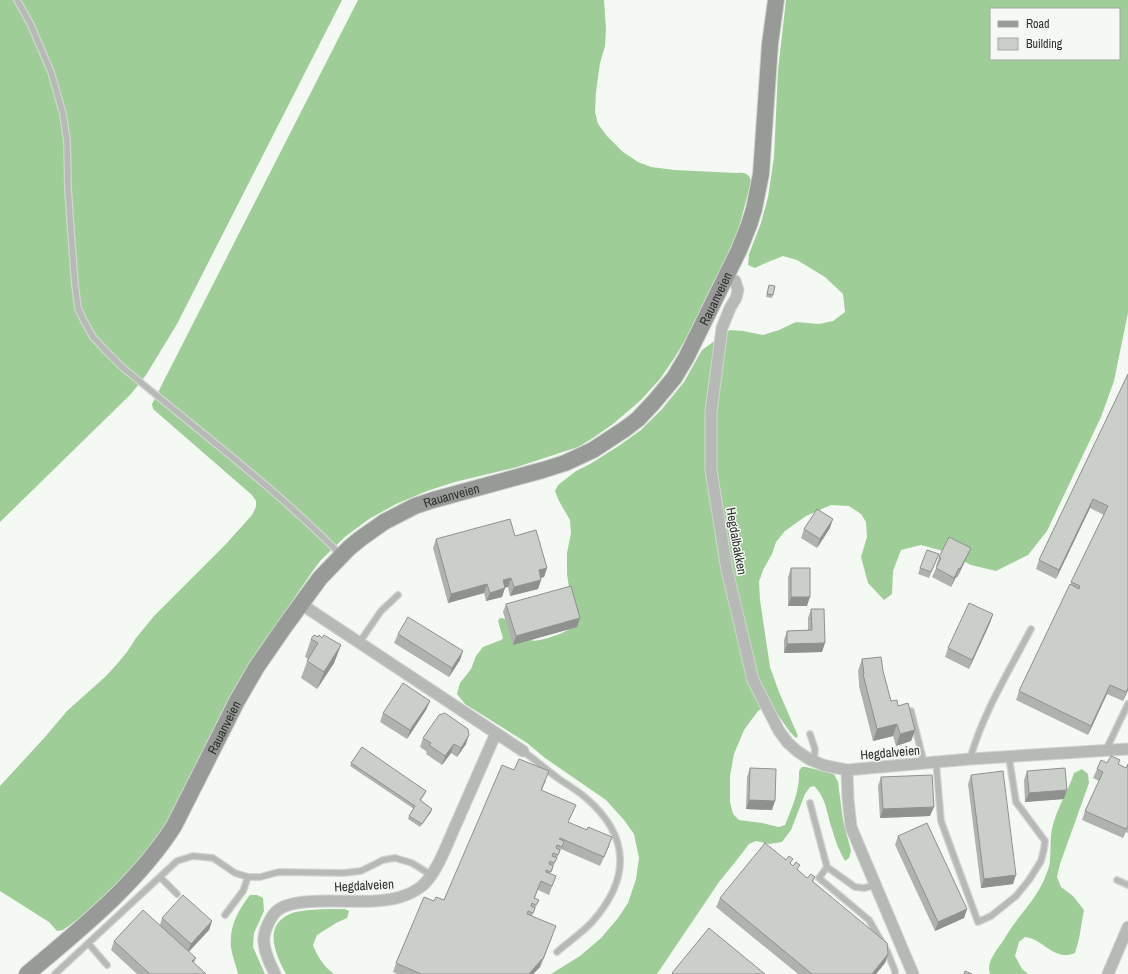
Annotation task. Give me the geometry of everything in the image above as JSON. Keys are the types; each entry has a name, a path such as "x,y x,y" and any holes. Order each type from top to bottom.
{"main road":[{"name":"Rauanveien","path":"27,974 105,905 137,873 165,840 174,826 241,694 265,656 320,578 360,539 401,513 415,506 543,470 565,463 593,450 638,419 674,378 686,358 739,250 749,225 758,195 761,174 770,44 776,0"}],"street":[{"name":"Hegdalbakken","path":"726,277 736,281 738,290 736,298 730,308 722,328 711,412 711,470 727,570 753,680 779,731 788,743 809,759 823,765 847,770"},
{"path":"302,604 523,751"},
{"name":"Hegdalveien","path":"275,974 266,953 264,936 271,918 278,910 298,903 374,901 398,898 411,894 423,884 431,875 440,860 496,733"},
{"name":"Hegdalveien","path":"913,974 851,827 847,770 970,759 1106,750 1128,750"},
{"path":"1108,974 1128,927"}],"lane":[{"path":"17,0 30,24 51,72 63,114 67,141 68,188 75,285 78,308 84,321 94,337 121,366 244,468 319,533 342,556"},
{"path":"359,643 381,611 398,595"},
{"path":"970,759 975,740 985,716 1032,629"},
{"path":"1106,750 1128,704"},
{"path":"911,711 924,763"},
{"path":"810,734 815,749 814,761"},
{"path":"523,751 586,798 604,816 619,846 621,865 617,881 607,902 591,923 557,952"},
{"path":"936,762 941,821 978,922 991,916 1016,896 1029,880 1041,861 1044,849 1044,841 1016,802 1009,757"},
{"path":"810,803 827,867 854,887 864,888 876,885"},
{"path":"55,974 177,861 193,856 213,858 235,873 248,877 260,877 279,872 361,871 383,860 394,858 412,863 431,875"},
{"path":"827,867 819,878 869,920 887,951 895,974"},
{"path":"160,877 178,894"},
{"path":"225,915 243,891 248,877"},
{"path":"1117,880 1128,885"},
{"path":"88,943 107,965"}],"green space":[{"path":"0,0 342,0 177,324 146,375 131,394 0,522"},
{"path":"358,0 604,0 606,29 605,46 600,63 595,112 598,124 607,136 623,152 638,162 651,167 675,170 742,173 748,175 751,182 738,231 696,322 675,357 660,379 640,401 613,424 578,447 517,467 455,482 427,491 396,504 369,519 346,536 321,560 244,672 221,713 168,822 149,849 116,885 85,914 63,930 57,931 49,922 0,891 0,786 67,711 106,676 127,652 136,638 154,616 226,544 252,515 256,507 256,501 252,495 153,409 152,404"},
{"path":"786,0 1128,0 1128,313 1114,381 1101,417 1047,531 1028,555 996,571 971,565 943,551 921,545 901,550 893,571 892,594 884,600 868,583 861,557 867,537 866,522 861,514 849,506 831,505 806,516 785,531 776,542 772,554 763,570 759,582 760,600 770,667 798,736 796,738 790,732 775,711 764,707 758,711 744,730 734,754 730,776 730,802 733,814 739,820 779,827 785,825 795,799 799,771 802,767 834,774 838,782 843,820 851,851 849,858 845,861 839,849 826,806 821,795 814,786 810,787 805,794 791,830 782,842 769,844 756,841 749,844 719,882 657,974 551,974 580,956 601,938 618,918 628,903 636,879 639,858 634,834 606,800 545,758 527,743 465,704 457,694 460,683 471,669 476,656 483,647 503,638 498,621 500,618 508,621 522,635 532,641 548,638 569,629 572,609 567,574 567,553 571,533 570,520 555,491 558,485 576,471 617,447 641,430 662,409 684,382 702,350 730,330 763,335 779,330 796,322 819,324 833,321 845,312 843,294 825,277 797,260 783,256 755,268 748,265 749,254 761,223 768,197 774,157 778,70"},
{"path":"1082,769 1088,774 1089,783 1060,864 1057,877 1061,887 1073,896 1084,910 1075,953 1061,955 1032,939 1025,937 1019,942 1015,956 1022,969 1028,974 990,974 989,969 991,959 1036,895 1044,880 1049,865 1051,833 1056,814 1074,773"},
{"path":"250,895 257,895 263,898 264,911 254,933 253,947 265,974 238,974 232,950 231,933 235,919"},
{"path":"345,909 349,911 347,918 317,935 313,945 321,961 334,974 286,974 275,949 274,940 274,932 277,925 283,918 292,913 304,911"}],"building":[{"path":"769,285 775,286 773,295 767,294"},
{"path":"1128,374 1128,688 1126,692 1110,685 1091,726 1019,691 1070,584 1079,589 1080,586 1071,582 1108,506 1093,499 1059,570 1039,560"},
{"path":"817,509 833,519 820,539 804,529"},
{"path":"510,519 515,536 536,530 547,568 539,570 541,580 514,587 511,578 503,580 505,588 490,593 487,584 451,594 436,539"},
{"path":"949,537 971,548 954,578 936,568 941,558 939,557"},
{"path":"927,550 939,554 931,572 920,568"},
{"path":"791,568 810,568 810,597 791,597"},
{"path":"571,586 580,618 516,636 506,604"},
{"path":"969,603 993,614 972,660 948,648"},
{"path":"811,609 824,609 825,643 787,644 787,631 812,630"},
{"path":"408,617 463,651 452,668 398,634"},
{"path":"314,635 318,637 319,635 322,638 324,635 341,645 324,672 307,661 318,643 311,639"},
{"path":"881,657 891,701 897,700 898,706 908,703 915,730 900,734 897,724 877,729 863,674 862,659"},
{"path":"403,683 430,701 410,730 383,713"},
{"path":"445,713 468,729 469,735 461,748 454,744 445,756 429,745 431,743 423,738 439,715"},
{"path":"362,747 426,791 420,800 432,809 422,824 409,816 415,806 351,763"},
{"path":"1111,756 1120,760 1118,764 1126,768 1128,764 1128,825 1126,829 1085,811 1103,772 1097,769 1101,760 1107,763"},
{"path":"519,759 549,771 541,790 576,805 568,822 587,830 588,827 612,837 604,857 560,838 559,839 564,841 562,847 557,845 556,848 560,850 558,855 553,853 552,856 557,858 554,863 550,861 549,864 553,866 551,872 546,870 546,872 556,876 552,886 541,881 534,898 539,900 536,905 532,903 531,906 535,908 533,913 528,911 527,914 556,926 543,959 529,974 421,974 396,963 424,897 434,901 436,897 444,900 502,765 514,770"},
{"path":"750,768 776,769 775,801 749,800"},
{"path":"1065,768 1067,790 1029,793 1027,771"},
{"path":"1003,771 1016,875 984,879 971,775"},
{"path":"932,775 934,807 883,809 881,777"},
{"path":"927,823 967,909 938,922 898,836"},
{"path":"765,843 786,860 789,856 793,859 790,863 793,866 796,862 800,865 797,869 807,878 811,874 815,877 812,881 887,943 888,954 872,974 812,974 720,898"},
{"path":"183,895 212,921 191,944 162,918"},
{"path":"143,910 196,958 192,961 206,974 150,974 114,941"},
{"path":"709,928 765,974 673,974 672,973"},
{"path":"965,971 972,974 964,974"}]}
